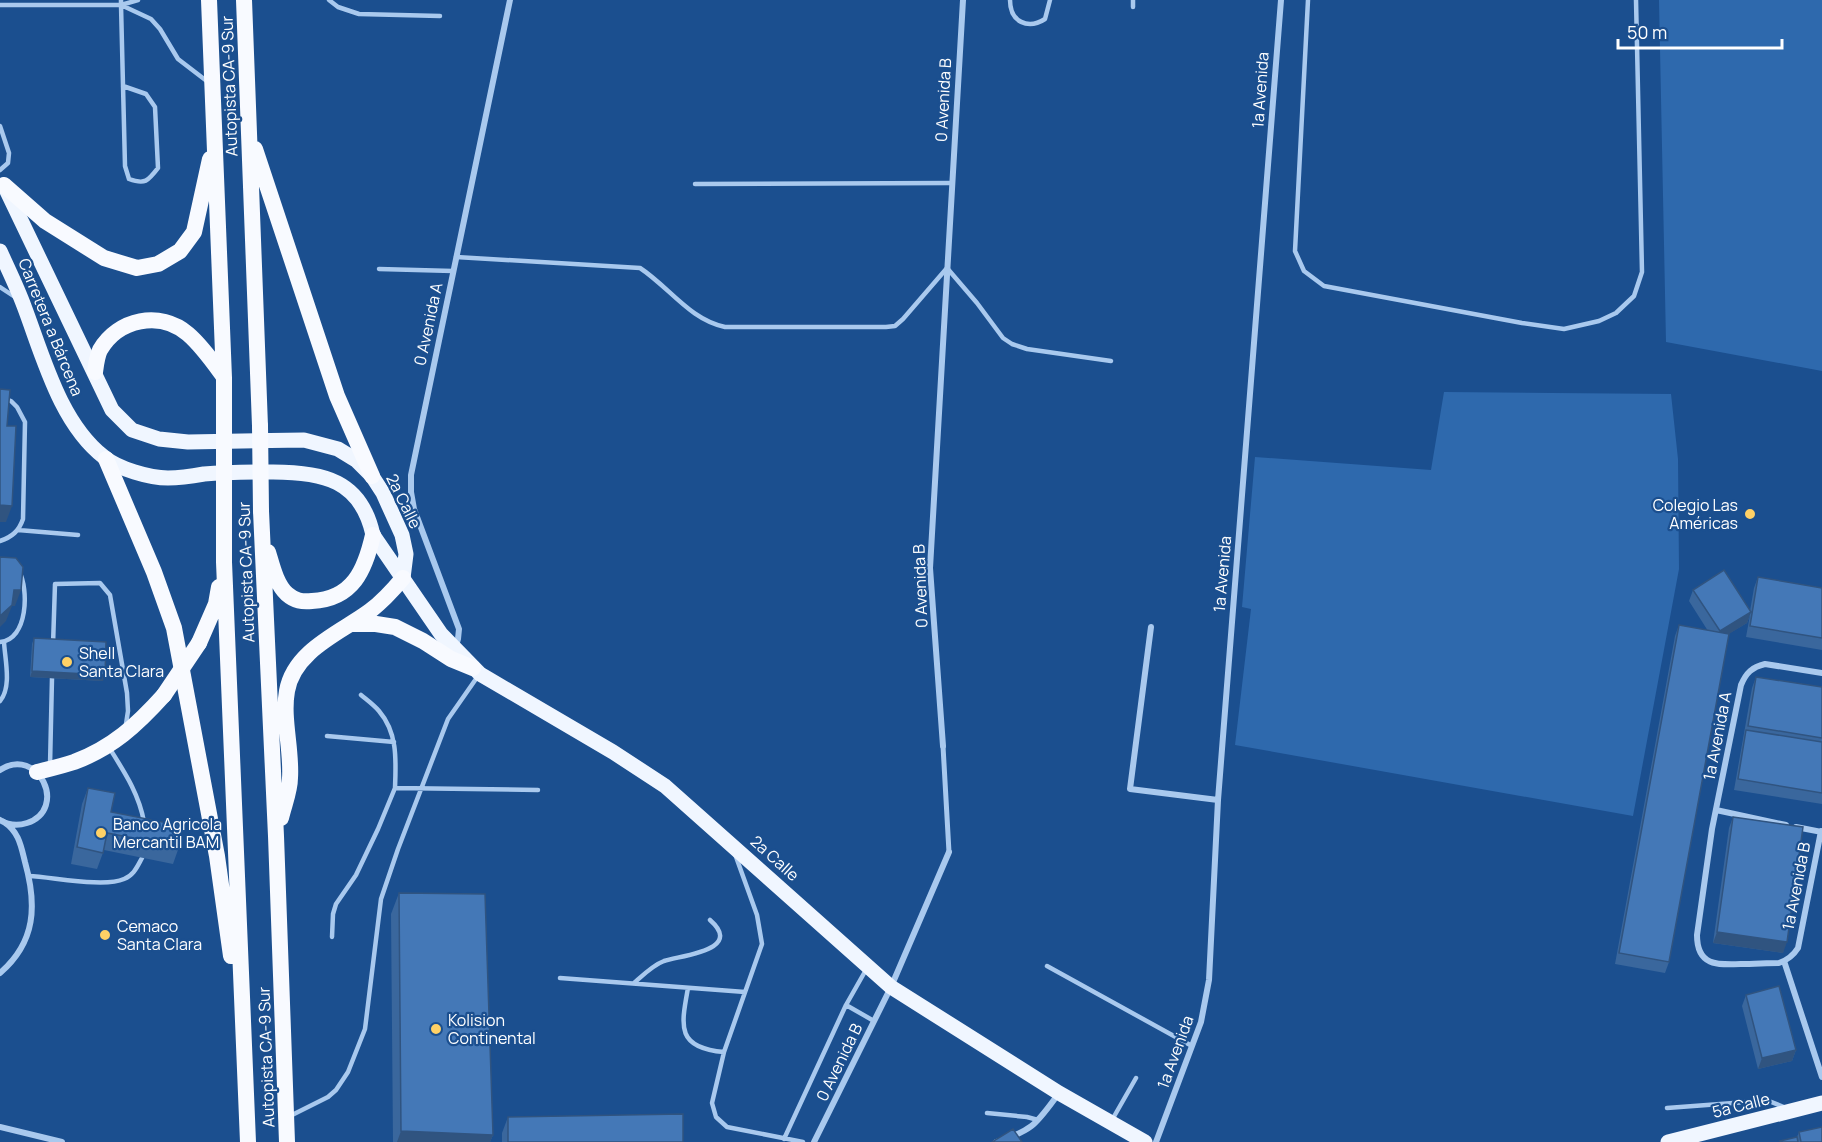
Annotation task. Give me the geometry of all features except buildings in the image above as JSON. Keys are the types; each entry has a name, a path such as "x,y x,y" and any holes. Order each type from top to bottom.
{"highway":[{"name":"Autopista CA-9 Sur","path":"209,0 224,378 224,562 248,1142"},
{"name":"Autopista CA-9 Sur","path":"244,0 260,426 261,531 276,836 287,1142"},
{"path":"249,131 337,396 372,476"},
{"path":"1,179 45,221 104,258 137,268 158,264 180,251 194,232 215,135"},
{"path":"95,372 99,352 109,337 130,323 149,320 165,322 187,332 224,378"},
{"path":"106,459 154,572 174,628 217,856 232,966 243,1010"},
{"path":"261,531 276,578 285,593 299,602 322,601 337,596 356,581 365,565 373,536"},
{"path":"43,770 74,762 108,746 138,723 164,695 199,643 216,604 224,562"},
{"path":"276,836 291,779 286,699 291,678 302,661 320,643 353,624 390,593 403,578"},
{"path":"353,624 395,627 476,671"}],"main road":[{"name":"Carretera a Bárcena","path":"1,179 112,410 132,429 159,439 188,442 304,440 338,449 356,460 372,476"},
{"name":"Carretera a Bárcena","path":"0,251 23,302 66,411 90,445 106,459 133,471 168,478 247,472 313,473 346,488 361,504 369,520 373,536"},
{"name":"2a Calle","path":"372,476 383,493 402,535 406,554 403,578"},
{"name":"2a Calle","path":"373,536 441,634 476,671 614,752 665,786 891,987 1059,1093 1145,1142"},
{"name":"5a Calle","path":"1668,1142 1695,1138 1822,1103"}],"street":[{"name":"0 Avenida A","path":"455,649 459,629 414,509 411,484 412,467 510,0"},
{"name":"0 Avenida B","path":"814,1142 891,987 949,852 930,568 963,0"},
{"name":"1a Avenida","path":"1156,1142 1201,1022 1209,980 1218,800 1281,0"},
{"path":"1151,627 1130,789 1218,800"},
{"name":"1a Avenida A","path":"1784,961 1719,965 1704,958 1697,944 1697,935 1711,832 1744,677 1750,670 1765,664 1822,673"},
{"path":"1,768 21,764 43,770 43,779 47,788 45,807 22,832 20,841"},
{"path":"1716,810 1822,831"},
{"path":"2,821 14,825 33,821"},
{"path":"0,973 23,946 31,925 33,903 20,841 14,830 2,821"},
{"name":"1a Avenida B","path":"1784,961 1798,948 1822,831"},
{"path":"1784,961 1822,1077"},
{"path":"996,1142 1030,1129 1059,1093"},
{"path":"0,1127 62,1142"}],"lane":[{"path":"0,5 138,0"},
{"path":"329,0 338,7 358,14 440,16"},
{"path":"1010,0 1013,15 1017,21 1027,25 1039,23 1045,18 1050,0"},
{"path":"1133,0 1133,7"},
{"path":"1308,0 1295,252 1304,271 1323,286 1564,329 1599,321 1616,313 1634,296 1642,272 1636,0"},
{"path":"121,2 123,86 125,166 129,179 139,183 148,180 158,168 155,107 146,93 123,86"},
{"path":"121,2 151,19 160,29 178,59 213,86"},
{"path":"0,126 9,153 9,163 1,179"},
{"path":"695,184 952,183"},
{"path":"456,258 640,268 702,319 725,327 895,326 903,320 947,268 978,303 1003,338 1012,344 1027,349 1111,361"},
{"path":"380,269 453,271"},
{"path":"0,287 23,302"},
{"path":"0,397 11,400 25,422 24,513 18,530 0,541"},
{"path":"18,530 78,535"},
{"path":"0,701 3,699 7,682 2,642 15,635 23,619 24,581 20,571 14,568"},
{"path":"53,645 55,584 100,583 110,595 127,693 128,711 124,733"},
{"path":"286,1118 328,1097 336,1090 348,1072 365,1029 381,899 448,719 476,671"},
{"path":"43,770 52,678"},
{"path":"332,937 336,904 356,875 395,788 394,742 379,711 361,694"},
{"path":"327,736 394,742"},
{"path":"108,746 129,779 141,805 145,826"},
{"path":"395,788 538,790"},
{"path":"731,843 757,915 762,944 724,1052 712,1103 716,1117 727,1127 803,1142"},
{"path":"29,876 102,882 123,880 134,872 142,858"},
{"path":"634,983 663,962 699,952 719,942 722,937 721,932 710,920"},
{"path":"783,1138 846,1005 868,966"},
{"path":"1047,966 1192,1046"},
{"path":"560,978 745,992"},
{"path":"688,988 682,1020 687,1037 697,1047 707,1051 724,1052"},
{"path":"846,1005 874,1021"},
{"path":"1111,1123 1136,1078"},
{"path":"1667,1108 1760,1101 1778,1104 1791,1110"},
{"path":"987,1113 1038,1120"}],"shaded area":[{"path":"1659,0 1822,0 1822,371 1666,342"},
{"path":"1444,392 1671,394 1678,459 1679,569 1633,816 1235,745 1251,609 1242,607 1255,457 1431,470"}],"place":[{"name":"Colegio Las Américas","path":"1750,514"},
{"name":"Shell Santa Clara","path":"67,662"},
{"name":"Banco Agricola Mercantil BAM","path":"101,833"},
{"name":"Cemaco Santa Clara","path":"105,935"},
{"name":"Kolision Continental","path":"436,1029"}]}
